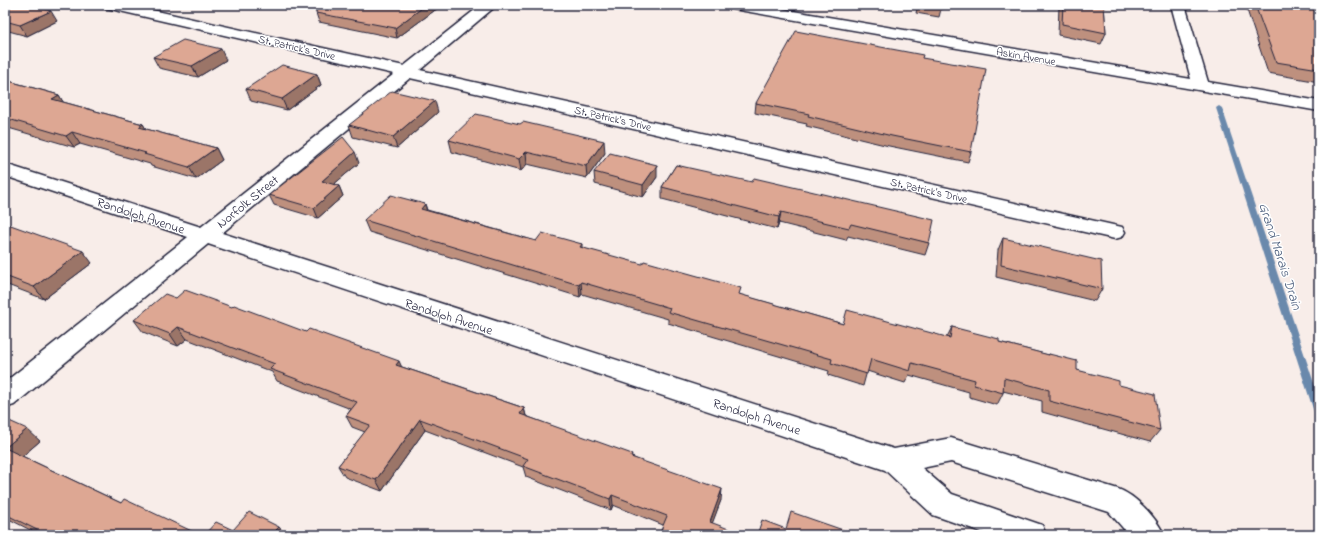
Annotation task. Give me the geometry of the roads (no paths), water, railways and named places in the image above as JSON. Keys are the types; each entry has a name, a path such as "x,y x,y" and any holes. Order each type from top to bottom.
{"street":[{"name":"St. Patrick's Drive","path":"111,5 1115,232"},
{"name":"Norfolk Street","path":"5,397 490,5"},
{"name":"Askin Avenue","path":"733,5 1319,106"},
{"path":"1178,5 1201,86"},
{"name":"Randolph Avenue","path":"5,170 894,461 943,505 1031,535"},
{"name":"Randolph Avenue","path":"894,461 951,450 1118,502 1149,535"}],"waterway":[{"name":"Grand Marais Drain","path":"1219,108 1319,412"}]}
